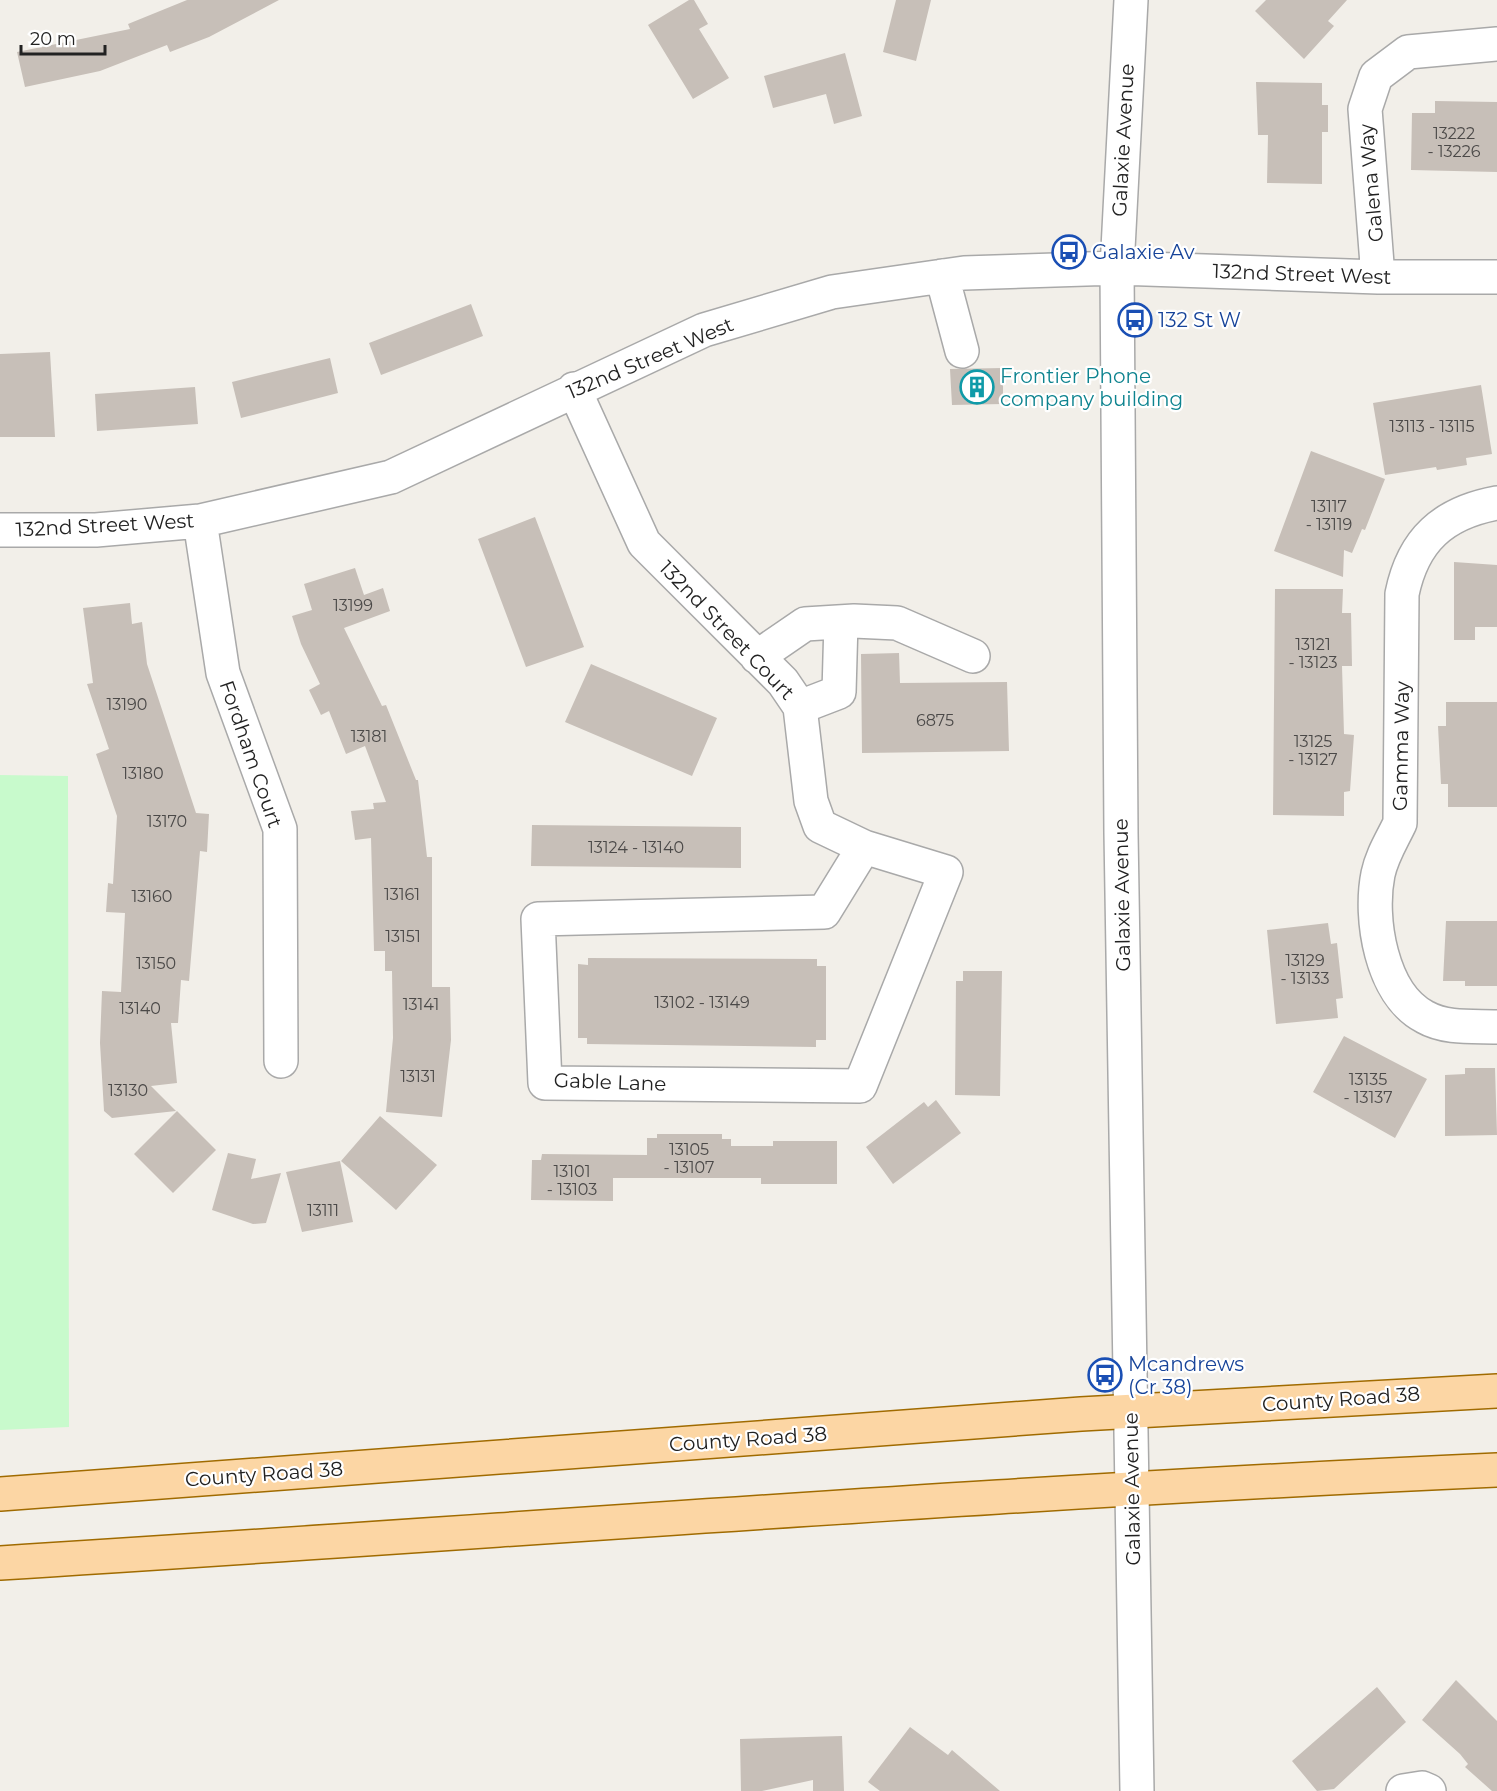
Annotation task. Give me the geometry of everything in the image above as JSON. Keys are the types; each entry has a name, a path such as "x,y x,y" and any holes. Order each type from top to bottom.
{"main road":[{"name":"County Road 38","path":"0,1494 1081,1414 1497,1391"},
{"path":"0,1563 1132,1488 1497,1470"}],"street":[{"name":"Galaxie Avenue","path":"1131,0 1117,268 1121,811 1137,1791"},
{"name":"Galena Way","path":"1378,277 1365,109 1376,76 1408,52 1497,44"},
{"name":"132nd Street West","path":"0,530 96,530 200,521 391,477 574,389 704,330 832,292 964,273 1117,268 1378,277 1497,277"},
{"path":"942,276 962,351"},
{"name":"132nd Street Court","path":"574,389 644,543 783,682 800,707 811,801 820,826 864,848 946,872"},
{"name":"Gamma Way","path":"1497,503 1474,507 1451,517 1431,533 1407,573 1402,594 1400,823 1384,855 1375,889 1375,912 1386,972 1396,991 1411,1008 1426,1018 1449,1025 1497,1027"},
{"name":"Fordham Court","path":"200,521 223,673 280,829 281,1061"},
{"path":"757,657 805,624 841,622 897,623 974,656"},
{"path":"800,707 839,692 841,622"},
{"name":"Gable Lane","path":"864,848 824,912 538,919 545,1083 860,1086 946,872"},
{"path":"1403,1791 1422,1788 1429,1791"}],"green space":[{"path":"0,775 68,776 69,1427 0,1430"}],"building":[{"path":"187,0 279,0 209,37 170,52 167,45 100,71 25,87 17,52 130,29 128,24"},
{"path":"689,0 694,0 708,24 699,29 729,78 693,99 648,25"},
{"path":"896,0 931,0 916,61 883,52"},
{"path":"1266,0 1347,0 1328,21 1334,26 1304,59 1255,11"},
{"path":"845,53 862,116 834,124 826,94 773,108 764,76"},
{"path":"1256,82 1322,83 1322,105 1328,105 1328,132 1322,132 1322,184 1267,183 1268,135 1258,135"},
{"path":"1435,101 1497,102 1497,172 1411,170 1412,113 1435,113"},
{"path":"471,304 483,336 381,375 369,343"},
{"path":"50,352 55,437 0,437 0,354"},
{"path":"330,358 338,393 241,418 232,382"},
{"name":"Frontier Phone company building","path":"1003,368 1003,404 952,405 950,369"},
{"path":"1481,385 1492,454 1466,458 1467,465 1385,475 1373,403"},
{"path":"195,387 198,424 97,431 95,394"},
{"path":"1311,451 1385,479 1365,530 1362,529 1352,553 1344,550 1343,577 1274,551"},
{"path":"535,517 584,647 526,667 478,539"},
{"path":"1454,562 1497,565 1497,627 1475,627 1475,640 1454,640"},
{"path":"355,568 364,595 383,588 390,611 344,628 382,706 386,705 416,780 418,780 427,857 432,857 432,987 450,987 451,1040 442,1117 386,1112 393,1038 392,971 385,971 385,951 374,951 371,838 355,840 351,811 374,809 373,803 386,802 365,746 346,754 329,711 321,715 309,690 320,684 301,644 292,616 312,610 304,584"},
{"path":"1275,589 1343,589 1342,613 1351,613 1352,666 1342,666 1344,734 1354,735 1350,791 1344,792 1344,816 1273,815"},
{"path":"130,603 132,624 142,622 147,664 196,813 209,814 207,852 200,851 189,981 181,980 178,1023 171,1023 177,1083 151,1086 176,1111 112,1118 104,1111 100,1043 102,991 121,992 125,913 106,912 108,883 113,884 117,816 96,754 109,749 87,684 93,683 83,608"},
{"path":"899,653 900,683 1007,682 1009,751 862,753 861,654"},
{"path":"591,664 717,718 692,776 565,722"},
{"path":"1446,702 1497,702 1497,807 1448,807 1448,784 1441,784 1438,726 1446,726"},
{"path":"532,825 741,827 741,868 531,866"},
{"path":"1446,921 1497,921 1497,986 1465,986 1465,981 1443,981"},
{"path":"1328,923 1331,944 1337,943 1343,998 1336,999 1338,1018 1276,1024 1267,930"},
{"path":"588,958 817,959 817,966 826,966 826,1040 816,1040 816,1047 587,1044 587,1038 578,1038 578,964 588,965"},
{"path":"963,971 1002,971 1000,1096 955,1095 956,981 963,981"},
{"path":"1344,1036 1427,1079 1395,1138 1313,1092"},
{"path":"1465,1068 1495,1068 1497,1135 1445,1136 1445,1075 1465,1074"},
{"path":"936,1100 961,1133 893,1184 866,1147 924,1102 928,1107"},
{"path":"177,1111 216,1150 173,1193 134,1154"},
{"path":"380,1116 437,1165 396,1210 341,1161"},
{"path":"657,1134 722,1134 722,1139 731,1139 731,1146 773,1146 773,1141 837,1141 837,1184 761,1184 761,1178 613,1178 613,1201 531,1200 532,1160 541,1160 542,1154 647,1155 647,1138 657,1138"},
{"path":"228,1153 256,1159 251,1179 281,1173 266,1223 253,1224 212,1210"},
{"path":"340,1161 353,1222 302,1232 286,1172"},
{"path":"1456,1680 1497,1721 1497,1791 1492,1791 1465,1767 1468,1764 1460,1754 1422,1720"},
{"path":"1377,1687 1406,1722 1334,1789 1317,1791 1292,1761"},
{"path":"910,1727 948,1755 952,1750 1000,1791 880,1791 868,1782"},
{"path":"842,1736 844,1791 813,1791 813,1780 762,1791 741,1791 740,1739"}],"place":[{"name":"Galaxie Av","path":"1069,252"},
{"name":"132 St W","path":"1135,320"},
{"name":"Frontier Phone company building","path":"977,387"},
{"name":"Mcandrews (Cr 38)","path":"1105,1375"}]}
